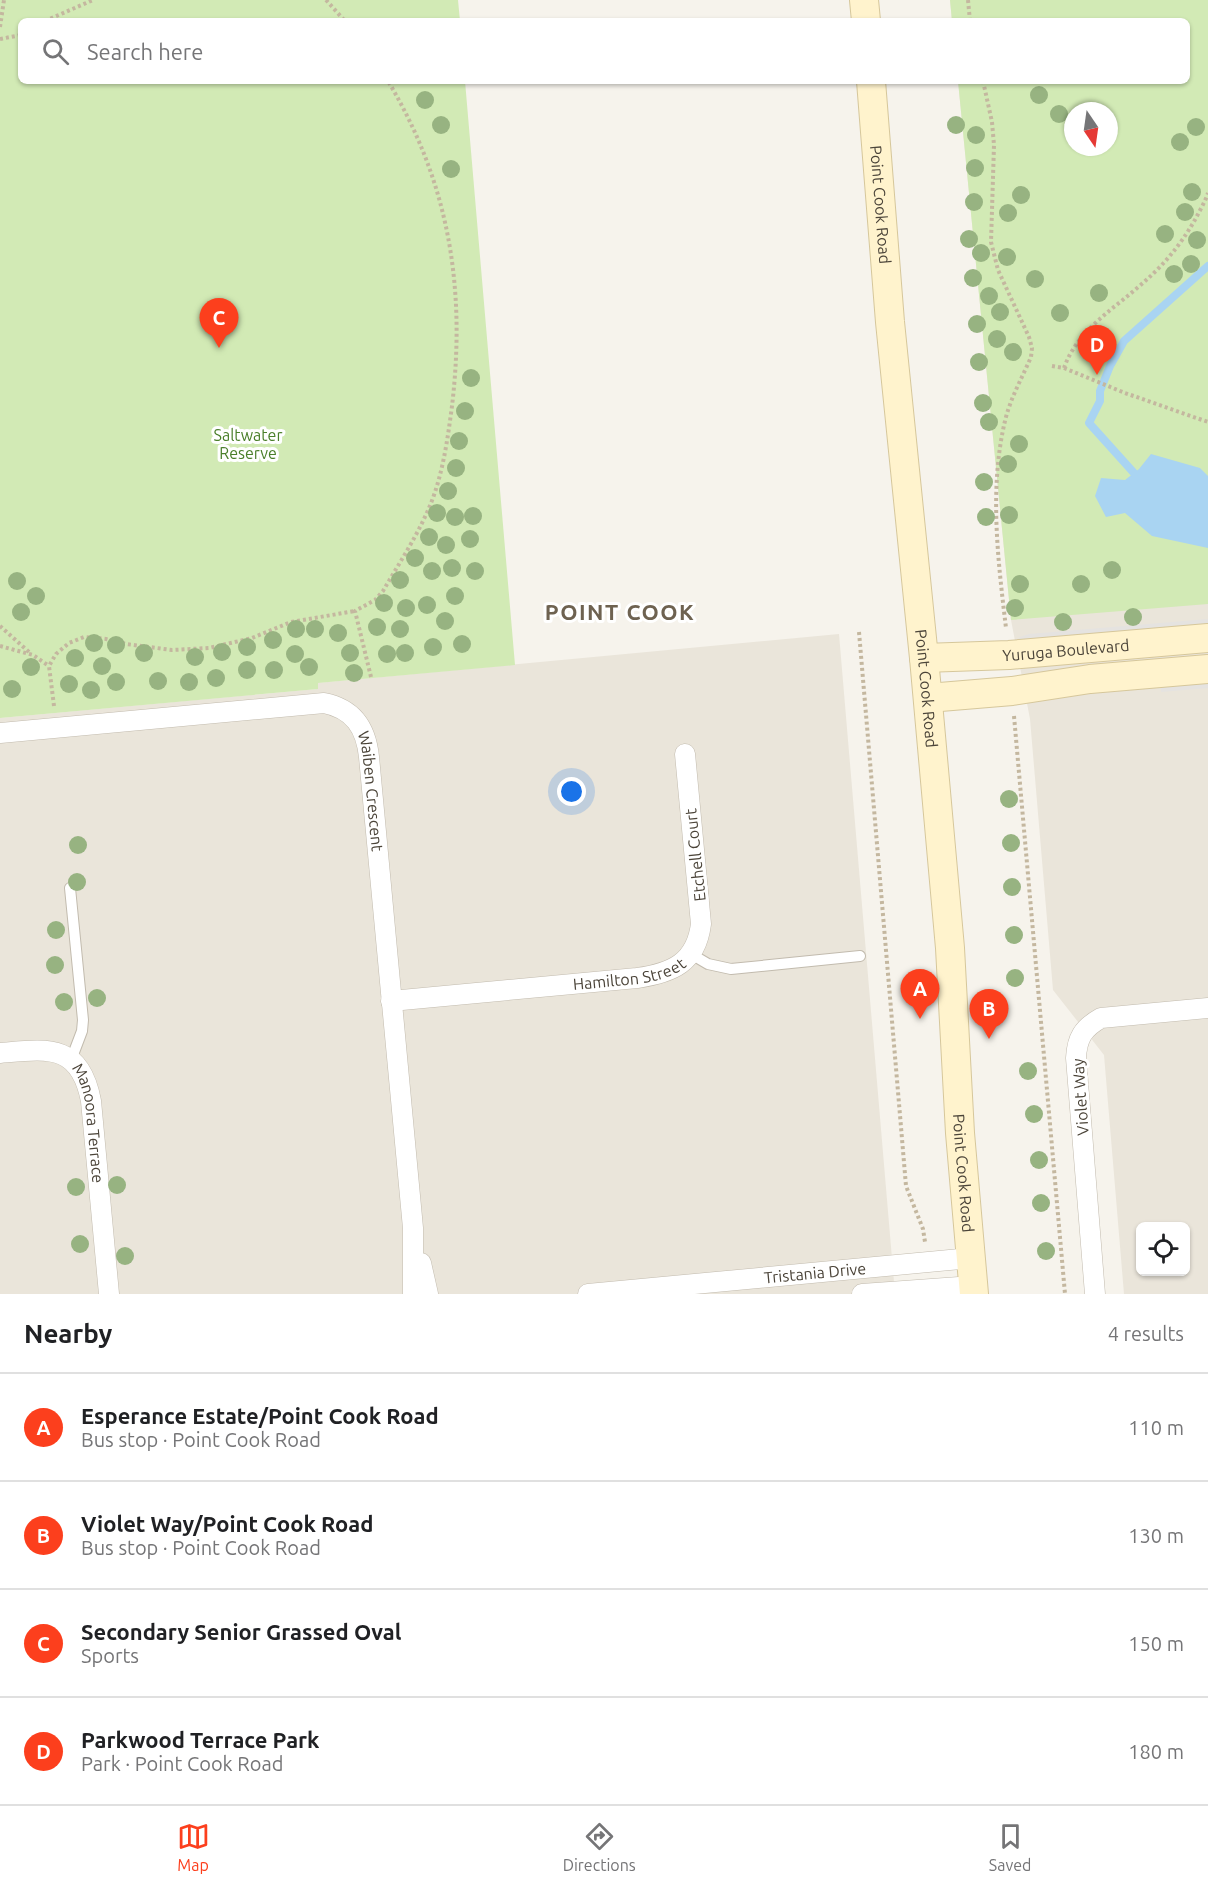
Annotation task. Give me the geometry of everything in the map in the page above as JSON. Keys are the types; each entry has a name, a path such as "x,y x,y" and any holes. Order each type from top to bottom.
{"main road":[{"path":"864,0 866,18"},
{"path":"873,0 873,18"},
{"name":"Point Cook Road","path":"871,84 890,322 928,698 949,938 960,1133 973,1290"},
{"name":"Yuruga Boulevard","path":"924,658 1010,655 1208,638"},
{"name":"Yuruga Boulevard","path":"928,698 1012,692 1090,679 1208,669"}],"street":[{"name":"Waiben Crescent","path":"0,733 309,703 335,705 361,727 368,746 413,1228 413,1294"},
{"name":"Etchell Court","path":"685,754 701,913 700,935 691,954"},
{"name":"Hamilton Street","path":"391,1001 653,976 675,967 691,954"},
{"name":"Violet Way","path":"1095,1294 1076,1066 1078,1040 1090,1024 1101,1018 1208,1008"},
{"path":"0,1053 48,1050 71,1060"},
{"name":"Manoora Terrace","path":"71,1060 80,1068 85,1077 91,1101 110,1294"},
{"name":"Waiben Crescent","path":"413,1228 428,1294"},
{"name":"Tristania Drive","path":"588,1294 971,1258"},
{"name":"Tristania Drive","path":"862,1294 973,1290"}],"lane":[{"name":"Manoora Terrace","path":"70,888 83,1020 82,1031 71,1060"},
{"name":"Hamilton Street","path":"691,954 708,964 731,969 860,956"}],"path":[{"path":"0,27 4,0"},
{"path":"52,18 93,0"},
{"path":"326,0 342,18"},
{"path":"968,0 970,18"},
{"path":"0,39 18,35"},
{"path":"54,706 49,666 56,654 69,643 84,637 172,650 209,648 252,638 291,622 355,611 375,600 383,591 422,523 434,495 443,463 449,429 458,331 452,261 433,175 422,145 390,84"},
{"path":"984,84 992,122 994,145 991,242 998,270 1032,348 1031,357 1005,418 998,468 997,526 1010,655"},
{"path":"1064,368 1072,350 1095,324 1136,290 1174,253 1208,193"},
{"path":"1053,366 1064,368 1125,393 1208,422"},
{"path":"355,611 371,677"},
{"path":"0,626 49,666"},
{"path":"859,632 906,1186 923,1229 927,1262"},
{"path":"0,646 33,655"},
{"path":"1012,692 1065,1294"}],"shaded area":[{"path":"950,0 1208,0 1208,1294 1124,1294 1104,1055 1053,990 1030,719 1011,620 958,84 1190,84 1190,18 952,18"},
{"path":"1208,619 1208,627 1016,643 1020,637 1029,634"},
{"path":"839,634 895,1294 0,1294 0,718 317,689 317,683"},
{"path":"1208,680 1208,688 1161,692 1161,684"}],"green space":[{"name":"Saltwater Reserve","path":"0,0 458,0 460,18 18,18 18,84 465,84 515,665 318,683 318,689 0,718"},
{"path":"950,0 1208,0 1208,604 1011,620 958,84 1190,84 1190,18 952,18"}],"water":[{"path":"1151,454 1200,468 1208,476 1208,548 1152,536 1125,513 1106,517 1095,496 1101,478 1125,480 1139,469"}],"waterway":[{"path":"1134,473 1089,423 1100,401 1100,391 1110,366 1124,341 1208,266"}],"place":[{"name":"Secondary Senior Grassed Oval","path":"219,348"},
{"name":"Parkwood Terrace Park","path":"1097,375"},
{"name":"Esperance Estate/Point Cook Road","path":"920,1019"},
{"name":"Violet Way/Point Cook Road","path":"989,1039"}],"district":[{"name":"POINT COOK","path":"620,612"}]}
